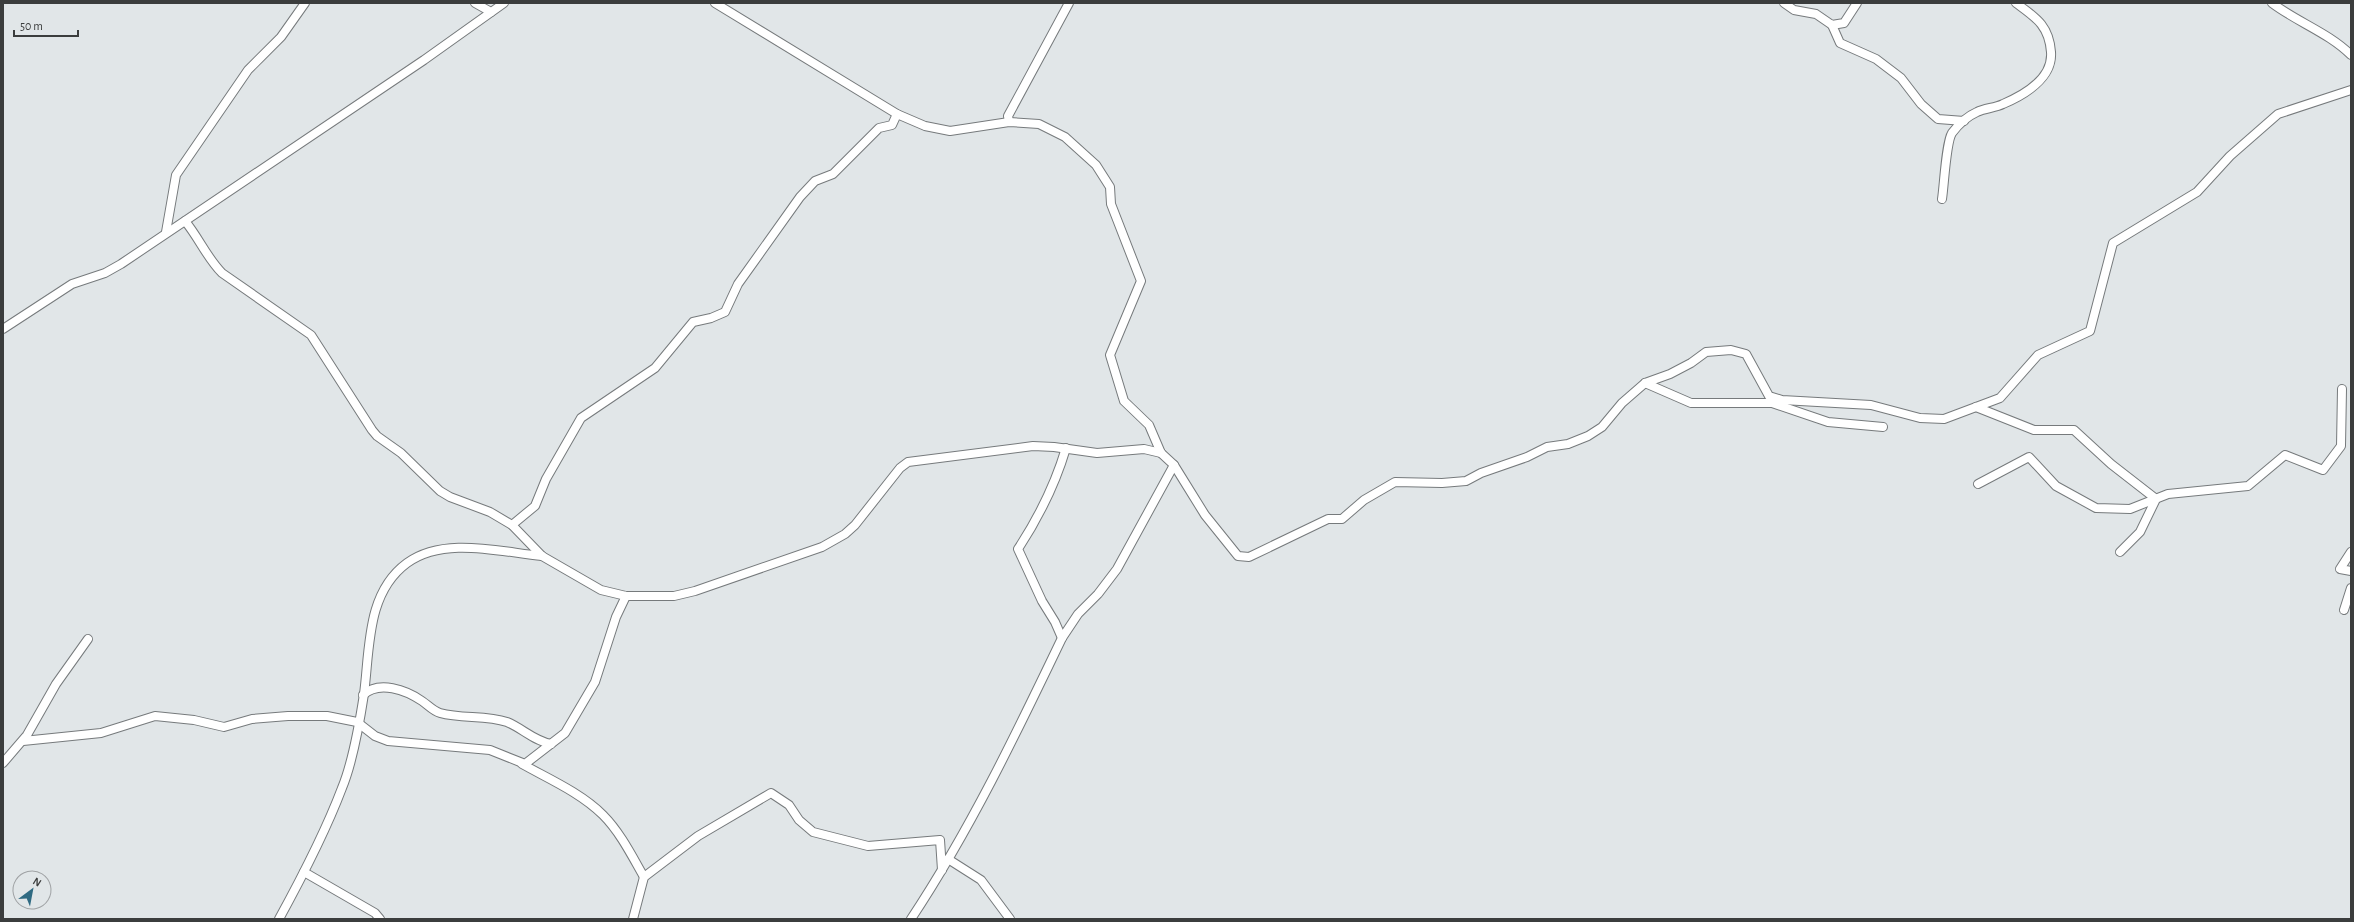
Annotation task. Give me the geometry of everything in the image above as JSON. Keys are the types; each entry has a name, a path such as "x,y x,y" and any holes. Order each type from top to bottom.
{"street":[{"path":"166,232 176,175 248,70 281,36 306,3"},
{"path":"475,3 491,12"},
{"path":"3,329 68,286 105,273 122,264 166,232 185,222 424,60 504,3"},
{"path":"715,3 898,114 925,126 950,131 1009,122 1038,124 1065,137 1096,165 1110,187 1111,204 1141,281 1110,354 1124,401 1149,425 1161,453 1174,465 1205,514 1238,556 1249,557 1328,519 1342,519 1364,500 1395,482 1442,483 1466,481 1546,447 1568,444 1588,436 1602,427 1622,403 1645,383 1670,374 1691,363 1706,352 1731,350 1746,354 1769,396 1782,400 1871,405 1920,418 1944,419 2000,398 2038,355 2090,331 2113,243 2197,192 2230,156 2278,114 2351,90"},
{"path":"1009,122 1008,116 1069,3"},
{"path":"1784,3 1794,10 1816,14 1832,25 1840,42 1876,59 1901,78 1921,104 1938,119 1964,121"},
{"path":"1832,25 1844,23 1857,3"},
{"path":"1942,199 1950,138 1964,121 1977,112 2010,100 2041,81 2047,72 2051,55 2048,32 2034,15 2016,3"},
{"path":"2272,3 2286,14 2338,43 2351,55"},
{"path":"512,524 535,506 546,480 581,418 655,368 693,322 711,318 725,312 738,284 800,197 815,181 833,174 879,128 892,124 898,114"},
{"path":"185,222 203,245 213,264 222,273 311,335 377,436 401,453 440,491 450,497 490,512 512,524 542,556 601,590 626,596 674,596 696,591 822,547 846,534 855,525 900,468 908,462 1034,446 1066,448 1098,454 1144,449 1161,453"},
{"path":"1645,383 1691,403 1772,404 1828,422 1883,427"},
{"path":"1978,484 2029,457 2056,486 2096,508 2130,509 2168,494 2248,486 2285,455 2323,470 2341,446 2342,389"},
{"path":"1976,407 2034,430 2074,430 2111,464 2156,499"},
{"path":"1062,638 1055,622 1042,601 1018,549 1038,518 1056,480 1066,448"},
{"path":"910,919 942,873 948,859 1013,741 1062,638 1078,614 1098,594 1117,569 1174,465"},
{"path":"2120,552 2140,532 2156,499"},
{"path":"279,919 304,872 343,788 363,695 374,614 388,582 407,563 431,551 448,549 542,556"},
{"path":"2351,552 2340,569 2351,571"},
{"path":"2344,610 2351,588"},
{"path":"522,764 528,763 565,733 595,682 616,617 626,596"},
{"path":"3,763 23,740 56,684 88,639"},
{"path":"363,695 370,688 376,687 403,691 411,694 439,712 504,721 543,742 550,744"},
{"path":"23,740 101,733 155,716 194,720 224,727 252,719 288,716 327,716 358,722 375,736 388,740 490,750 522,764 566,789 603,815 624,843 644,877"},
{"path":"633,919 644,877 698,836 771,793 789,806 799,820 813,832 868,846 940,840 942,873"},
{"path":"948,859 981,880 1010,919"},
{"path":"304,872 375,913 380,919"}]}
